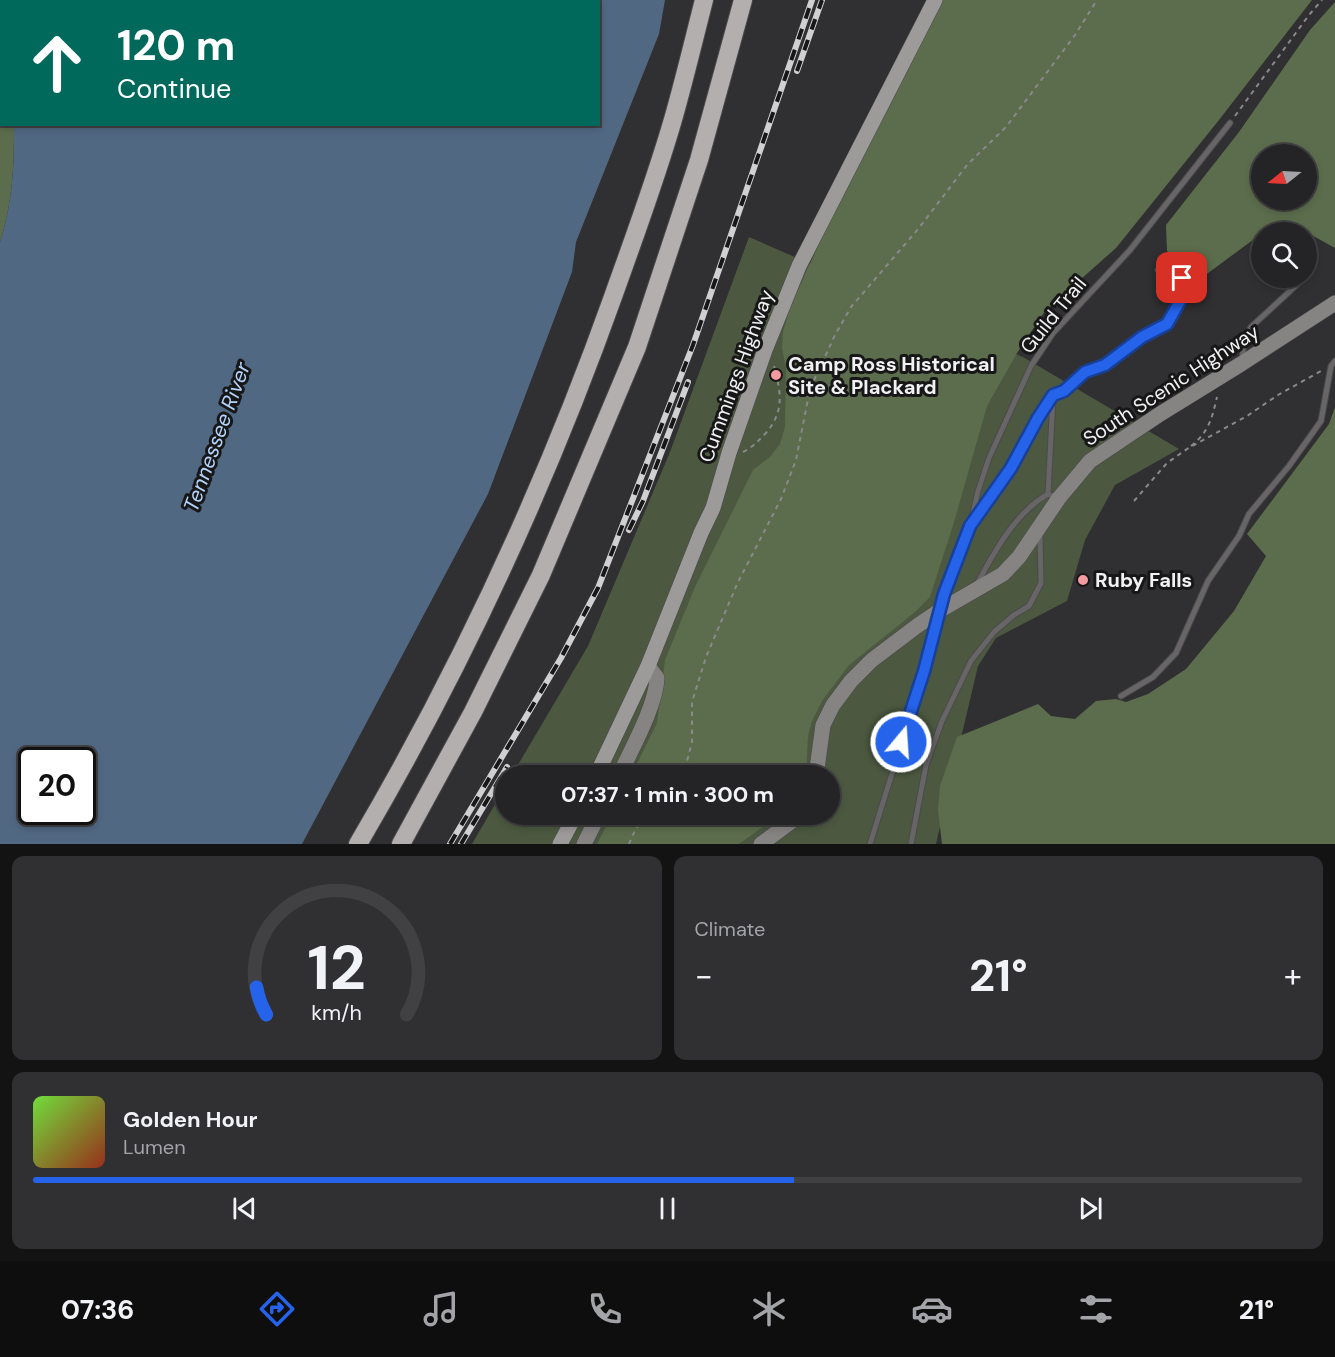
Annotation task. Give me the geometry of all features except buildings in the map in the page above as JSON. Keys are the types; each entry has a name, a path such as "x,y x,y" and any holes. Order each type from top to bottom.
{"highway":[{"path":"358,844 389,792 448,681 504,567 557,443 643,215 674,117 704,0"},
{"path":"401,844 473,712 541,575 637,347 699,160 743,0"}],"main road":[{"name":"Cummings Highway","path":"601,765 648,666 713,508 729,453 766,347 814,233 935,0"},
{"name":"South Scenic Highway","path":"818,765 823,725 842,692 872,660 939,611 1003,574 1020,557 1039,529 1053,496 1097,457 1335,303"},
{"path":"624,765 657,687 657,678 648,666"},
{"path":"560,844 570,825"},
{"path":"584,844 594,825"},
{"path":"761,844 787,825"}],"lane":[{"name":"Guild Trail","path":"870,844 924,671 939,611 970,526 989,458 1031,366 1053,333 1130,250 1230,123"},
{"path":"970,526 1011,468 1053,395 1064,391 1085,372 1105,365 1142,337 1167,324 1180,301 1182,278 1166,262 1158,270"},
{"path":"1241,364 1244,341 1251,327 1293,288"},
{"path":"1120,696 1153,677 1176,653 1208,581 1239,536 1249,514 1289,466 1321,421 1333,364"},
{"path":"972,593 987,565 1024,513 1036,501 1053,496 1053,395"},
{"path":"911,844 926,765 942,721 971,661 994,632 1029,606 1041,583 1039,529"}],"path":[{"path":"686,765 692,742 692,702 706,657 738,582 781,499 796,460 810,389 835,335 851,307 919,228 967,165 1006,127 1075,34 1097,0"},
{"path":"1230,123 1322,0"},
{"path":"729,453 743,452 754,447 775,423 780,410 776,375 766,347"},
{"path":"1187,449 1333,364"},
{"path":"1134,501 1167,463 1203,436 1213,415 1217,397 1211,383"},
{"path":"629,844 639,825"}],"green space":[{"path":"939,0 1312,0 1116,248 1045,311 1017,353 987,406 930,597 915,612 849,665 822,701 812,721 808,736 807,765 636,765 657,723 665,660 695,587 753,470 770,457 780,444 785,427 786,367 782,348 783,332 790,308 821,239"},
{"path":"1335,2 1335,248 1317,238 1317,222 1251,222 1251,241 1200,279 1167,251 1166,225 1239,132 1310,30"},
{"path":"0,126 14,126 12,184 0,242"},
{"path":"749,237 1023,357 1179,449 1115,485 1085,540 1067,601 996,638 978,666 936,844 472,844 495,804 495,825 840,825 840,765 518,765 588,646 670,452"},
{"path":"1335,407 1335,844 942,844 938,810 940,786 957,737 1038,704 1051,716 1075,719 1096,701 1116,699 1126,702 1148,694 1186,669 1234,611 1266,556 1247,534 1329,424"},
{"path":"606,825 765,825 739,844 597,844"}],"water":[{"name":"Tennessee River","path":"600,0 665,0 659,34 576,242 572,272 488,494 302,844 0,844 0,242 12,184 14,126 600,126"}],"railway":[{"path":"450,844 561,658 598,588 693,345 812,0"},
{"path":"797,71 822,0"},
{"path":"629,530 643,501 688,382"},
{"path":"461,844 495,787"}],"place":[{"name":"Camp Ross Historical Site & Plackard","path":"776,375"},
{"name":"Ruby Falls","path":"1083,580"}],"route":[{"path":"901,742 924,671 944,594 970,526 1011,468 1053,395 1064,391 1085,372 1105,365 1142,337 1167,324 1180,301 1182,278"}]}
